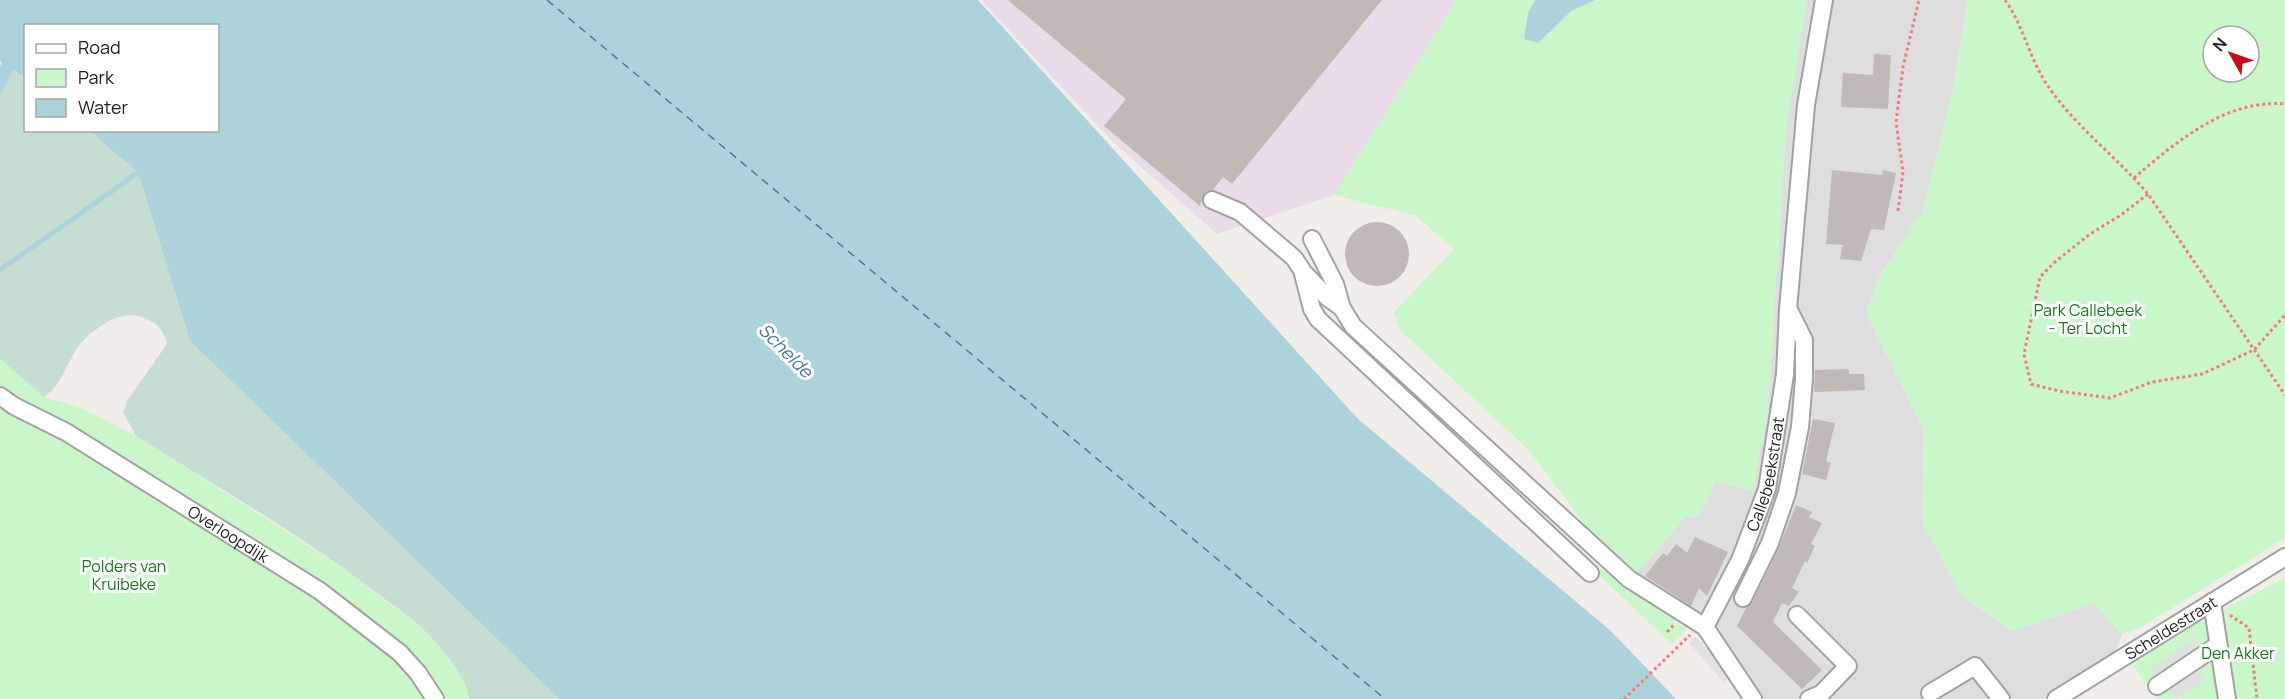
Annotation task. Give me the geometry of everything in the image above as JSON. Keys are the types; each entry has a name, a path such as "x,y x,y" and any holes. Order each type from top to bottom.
{"street":[{"name":"Callebeekstraat","path":"1705,627 1740,560 1767,489 1785,374 1788,309 1806,105 1824,0"},
{"path":"1212,200 1240,212 1275,240 1294,258 1327,297 1342,308"},
{"path":"1312,239 1335,284 1342,308 1353,326 1629,579 1705,627 1754,699"},
{"path":"1302,270 1312,309 1318,319 1590,573"},
{"name":"Callebeekstraat","path":"1743,598 1770,543 1787,493 1800,427 1804,340 1788,309"},
{"name":"Overloopdijk","path":"0,396 14,406 66,432 320,591 400,653 418,673 435,699"},
{"name":"Scheldestraat","path":"2056,699 2285,557"},
{"path":"2212,602 2227,699"},
{"path":"1797,615 1848,666 1821,694 1809,699"},
{"path":"2157,686 2218,645"},
{"path":"1930,693 1975,666 2001,699"}],"path":[{"path":"1898,211 1903,172 1896,122 1903,67 1919,0"},
{"path":"2006,0 2045,82 2072,115 2148,194 2285,395"},
{"path":"2134,178 2165,151 2232,110 2285,104"},
{"path":"2148,194 2121,215 2090,234 2040,277 2024,354 2031,384 2059,391 2109,398 2152,382 2202,374 2254,350 2285,315"},
{"path":"2212,602 2249,628 2257,699"},
{"path":"1624,699 1689,636 1705,627"}],"shaded area":[{"path":"981,0 1455,0 1334,195 1217,234 1113,142"},
{"path":"1807,0 1968,0 1952,95 1923,212 1879,277 1866,312 1924,431 1922,522 2012,631 2094,603 2122,634 2114,655 2043,699 1762,699 1756,686 1711,628 1634,576 1685,517 1699,516 1716,481 1753,491 1768,406 1786,129"},
{"path":"1696,637 1731,675 1724,682 1689,643"},
{"path":"2193,640 2200,649 2209,643 2214,661 2199,671 2205,681 2176,699 2169,689 2157,697 2148,684 2156,678 2151,667"}],"green space":[{"path":"1455,0 1807,0 1786,129 1768,406 1753,491 1716,482 1699,516 1685,517 1634,576 1599,544 1529,450 1400,330 1394,312 1454,249 1416,216 1334,195"},
{"name":"Park Callebeek - Ter Locht","path":"1968,0 2285,0 2285,538 2139,628 2122,634 2094,603 2012,631 1962,597 1922,522 1924,431 1866,312 1879,277 1923,212 1952,95"},
{"path":"14,70 24,77 24,132 92,132 138,172 190,341 559,699 469,699 452,662 425,631 407,615 316,549 136,436 123,412 127,401 167,344 162,331 153,322 140,316 126,315 113,319 97,329 80,344 56,386 44,397 0,359 0,95"},
{"name":"Polders van Kruibeke","path":"0,359 44,397 82,408 136,436 339,565 423,629 444,652 465,683 469,699 0,699"},
{"path":"1601,568 1675,619 1673,622 1687,629 1672,644 1597,573"},
{"name":"Den Akker","path":"2285,578 2285,699 2156,699 2133,664 2197,623"}],"water":[{"name":"Schelde","path":"0,0 978,0 1358,419 1611,631 1676,699 559,699 190,341 138,172 92,132 219,132 219,24 24,24 24,77 14,70 0,95 0,66 2,63 0,61"},
{"path":"1535,0 1595,0 1571,11 1538,43 1524,39 1528,13"}],"building":[{"path":"1008,0 1382,0 1232,184 1223,177 1213,190 1205,192 1200,206 1104,126 1126,99"},
{"path":"1874,54 1891,55 1888,109 1841,107 1843,73 1873,75"},
{"path":"1832,170 1882,175 1883,170 1896,173 1884,230 1871,229 1861,261 1840,259 1843,245 1826,244"},
{"path":"1371,222 1383,222 1400,231 1407,242 1409,254 1407,266 1400,277 1383,286 1371,286 1359,281 1350,272 1345,260 1345,248 1350,236 1359,227"},
{"path":"1849,369 1849,374 1864,374 1865,390 1814,392 1815,370"},
{"path":"1813,419 1835,423 1826,461 1831,463 1826,480 1802,474"},
{"path":"1796,505 1812,512 1809,517 1822,523 1811,544 1815,546 1792,588 1799,592 1789,606 1782,603 1773,622 1822,670 1802,689 1737,626 1746,608 1752,603 1779,548"},
{"path":"1695,537 1728,552 1707,596 1699,588 1691,606 1645,576 1663,553 1667,556 1676,544 1687,553"}],"waterway":[{"path":"0,270 138,172"}],"ferry route":[{"path":"547,0 1385,699"}]}
